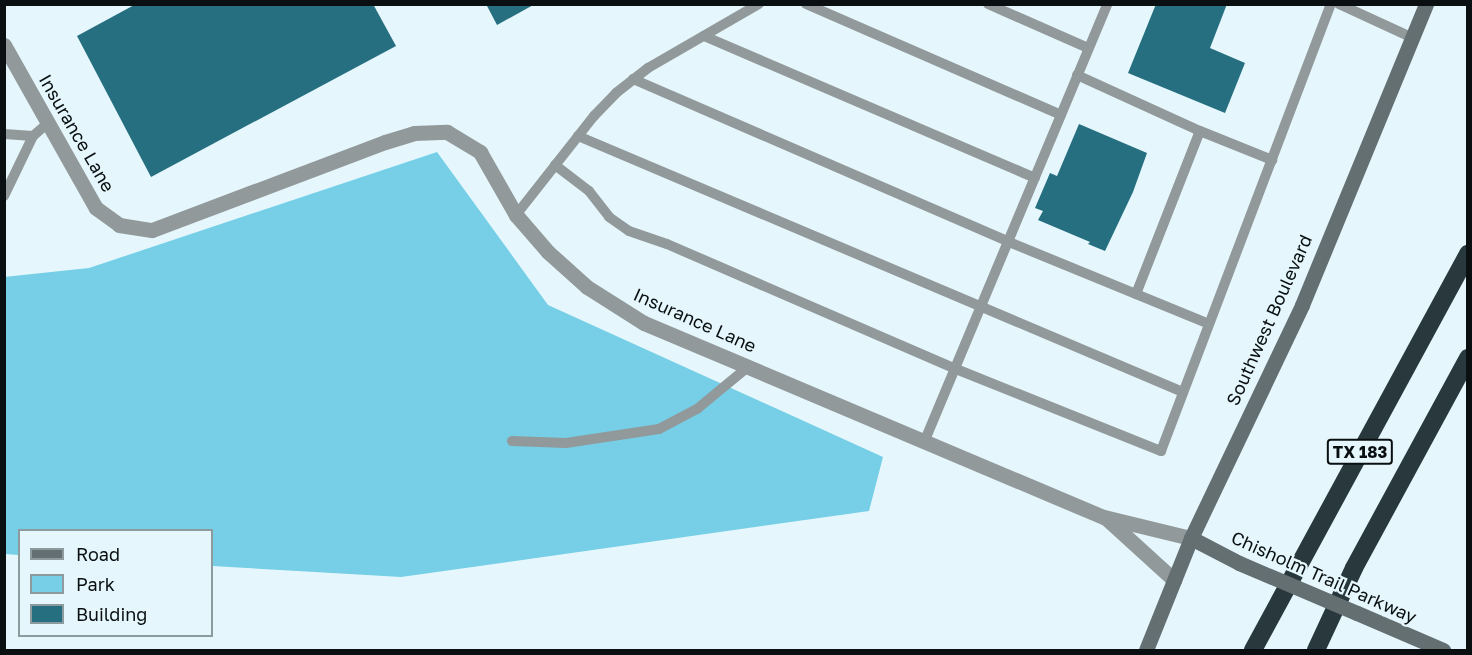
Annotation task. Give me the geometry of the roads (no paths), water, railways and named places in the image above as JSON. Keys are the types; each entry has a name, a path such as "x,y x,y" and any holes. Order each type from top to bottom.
{"highway":[{"name":"TX 183","path":"1253,651 1467,254"},
{"name":"TX 183","path":"1316,651 1354,568 1467,358"}],"main road":[{"name":"Southwest Boulevard","path":"1146,651 1191,538 1302,305 1426,4"},
{"name":"Chisholm Trail Parkway","path":"1191,538 1239,563 1443,651"}],"street":[{"name":"Insurance Lane","path":"4,45 9,60 96,208 119,225 152,230 385,142 414,133 447,132 480,152 516,215 548,252 587,287 644,323 1104,517 1191,538"},
{"name":"Insurance Lane","path":"1104,517 1174,580"}],"lane":[{"path":"516,215 578,136 616,93 648,68 759,4"},
{"path":"806,4 1061,115"},
{"path":"988,4 1088,48"},
{"path":"925,440 1107,4"},
{"path":"555,165 589,191 609,217 628,231 668,244 956,369 1161,451 1331,4"},
{"path":"1339,4 1413,38"},
{"path":"704,36 1035,178"},
{"path":"1077,75 1200,131 1272,160"},
{"path":"633,80 1009,242 1209,324"},
{"path":"4,196 33,136 47,124"},
{"path":"1136,294 1200,131"},
{"path":"4,134 33,136"},
{"path":"578,136 1183,392"},
{"path":"512,441 566,443 659,429 697,409 748,366"}]}
